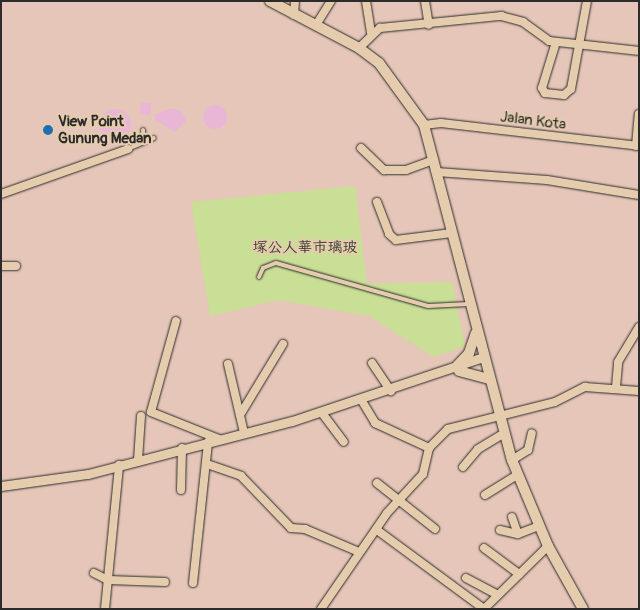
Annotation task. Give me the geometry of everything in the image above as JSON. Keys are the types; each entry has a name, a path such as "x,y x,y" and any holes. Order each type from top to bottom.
{"main road":[{"path":"270,1 359,48 399,85 424,125 476,333 512,460 548,546 584,609"},
{"path":"476,333 469,353 458,368 489,379"}],"street":[{"path":"294,15 295,1"},
{"path":"316,26 331,1"},
{"path":"366,1 371,33"},
{"path":"425,1 429,25"},
{"path":"556,42 545,72 544,93 568,93 587,1"},
{"path":"359,48 371,33 501,16 523,22 542,38 556,42 639,51"},
{"path":"637,146 639,114"},
{"name":"Jalan Kota","path":"424,125 447,124 637,146"},
{"path":"361,148 384,170 406,170 434,160"},
{"path":"1,194 128,149"},
{"path":"437,172 556,182 639,195"},
{"path":"376,202 389,234 396,240 452,233"},
{"path":"1,266 16,266"},
{"path":"176,321 151,412 219,439"},
{"path":"616,388 618,362 639,327"},
{"path":"240,415 283,344"},
{"path":"1,486 54,480 322,413 484,360"},
{"path":"372,363 391,391"},
{"path":"228,364 244,433"},
{"path":"321,609 347,576 359,552 423,474 429,448 448,429 499,413 554,402 585,387 639,391"},
{"path":"362,401 375,423 429,448"},
{"path":"322,413 344,442"},
{"path":"138,460 141,416"},
{"path":"463,467 478,450 505,433"},
{"path":"512,460 528,450 532,433"},
{"path":"193,583 208,442"},
{"path":"182,448 182,490"},
{"path":"207,464 241,476 291,528 305,529 359,552"},
{"path":"104,609 119,465"},
{"path":"485,494 518,474"},
{"path":"377,483 435,529"},
{"path":"512,517 518,534"},
{"path":"500,530 518,534 539,526"},
{"path":"377,530 484,609 548,546"},
{"path":"484,548 519,574"},
{"path":"94,573 108,580 165,582"},
{"path":"466,578 498,595"}],"lane":[{"path":"143,130 144,142"},
{"path":"128,149 154,138"},
{"path":"258,278 263,268 276,263 428,306 469,304"}],"green space":[{"name":"塚公人華市璃玻","path":"355,186 367,284 452,282 465,346 434,357 369,316 278,300 210,316 191,202"}],"building":[{"path":"141,103 151,103 151,115 140,114"},
{"path":"215,105 220,106 226,112 226,122 220,128 215,129 210,128 204,122 203,117 204,112 210,106"},
{"path":"173,108 182,111 186,121 175,132 155,120 155,114"},
{"path":"115,109 127,113 131,125 127,137 115,141 103,137 99,125 103,113"}],"place":[{"name":"View Point Gunung Medan","path":"48,130"}]}
